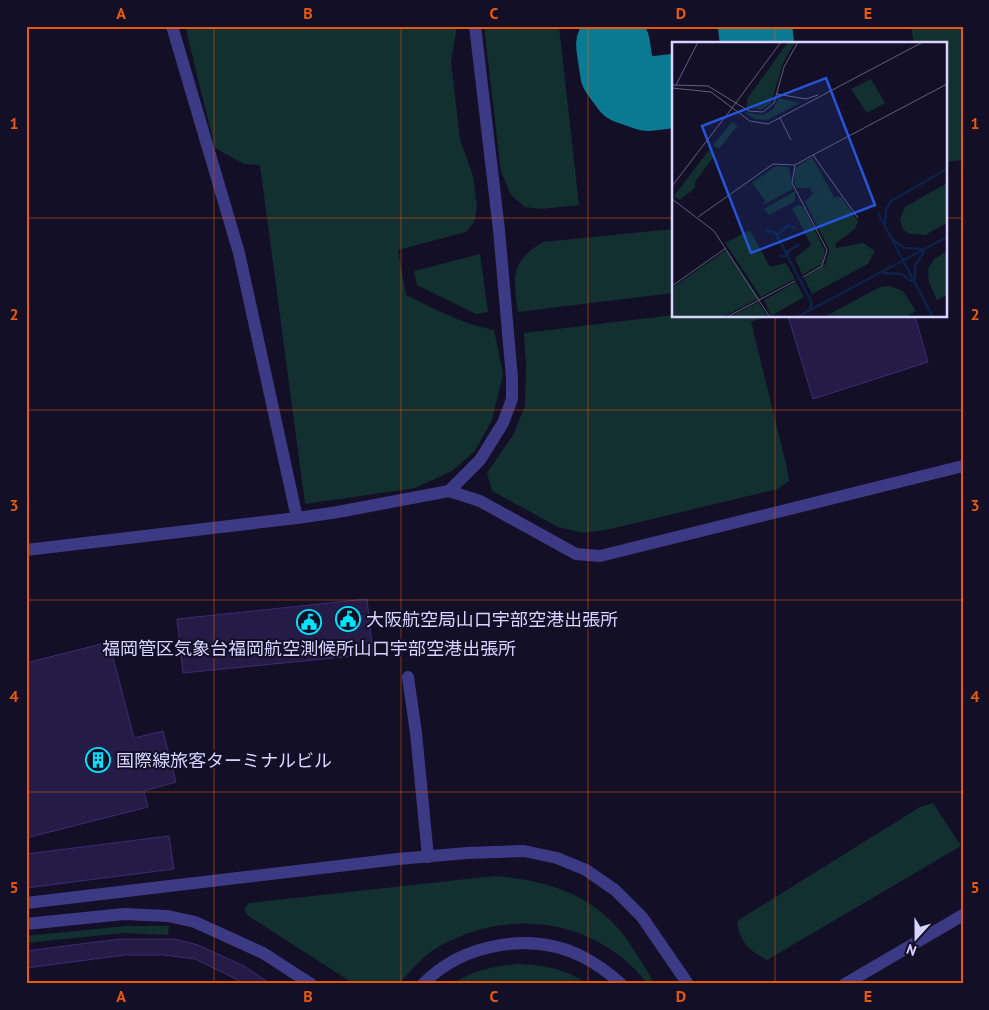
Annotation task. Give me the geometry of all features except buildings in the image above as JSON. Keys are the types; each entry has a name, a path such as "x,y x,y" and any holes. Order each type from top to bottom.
{"street":[{"path":"172,26 239,253 297,518"},
{"path":"448,491 480,460 503,423 512,399 512,378 499,230 475,26"},
{"path":"26,550 297,518 448,491 480,501 576,554 600,556 963,466"},
{"path":"408,677 416,733 428,856"},
{"path":"26,904 428,856 524,851 556,858 586,870 615,890 642,917 688,984"},
{"path":"26,924 124,914 168,916 196,922 263,953 311,984"},
{"path":"845,984 963,915"},
{"path":"423,984 453,960 476,951 499,945 528,944 560,948 582,956 606,970 621,984"}],"green space":[{"path":"185,26 457,26 451,62 460,139 473,176 477,208 474,222 466,232 398,250 406,295 460,320 494,330 503,374 492,420 475,451 452,471 415,488 305,504 260,165 244,164 215,148"},
{"path":"484,26 559,26 579,205 542,209 525,207 511,195 501,172"},
{"path":"911,26 963,26 963,160 946,162 946,42 914,42"},
{"path":"672,229 672,293 518,312 515,289 516,271 524,256 543,242"},
{"path":"480,254 488,312 476,314 417,285 414,271"},
{"path":"672,315 672,318 762,318 751,322 789,481 778,489 606,530 583,533 558,527 492,491 487,473 513,435 525,406 526,367 524,333"},
{"path":"933,803 961,846 767,960 746,945 740,935 737,921 920,807"},
{"path":"494,876 532,881 550,886 567,892 599,910 626,938 655,984 648,984 627,962 604,945 578,933 550,926 522,924 494,926 465,934 438,947 422,959 399,984 354,984 247,915 244,909 249,903"},
{"path":"126,926 169,926 168,935 123,933 26,943 26,936"},
{"path":"517,964 554,968 570,974 587,984 452,984 468,975 483,970"}],"taxiway":[{"path":"755,26 757,42"},
{"path":"613,45 617,72 628,87 648,94 672,91"}],"place":[{"name":"大阪航空局山口宇部空港出張所","path":"348,619"},
{"name":"福岡管区気象台福岡航空測候所山口宇部空港出張所","path":"309,622"},
{"name":"国際線旅客ターミナルビル","path":"98,760"}]}
